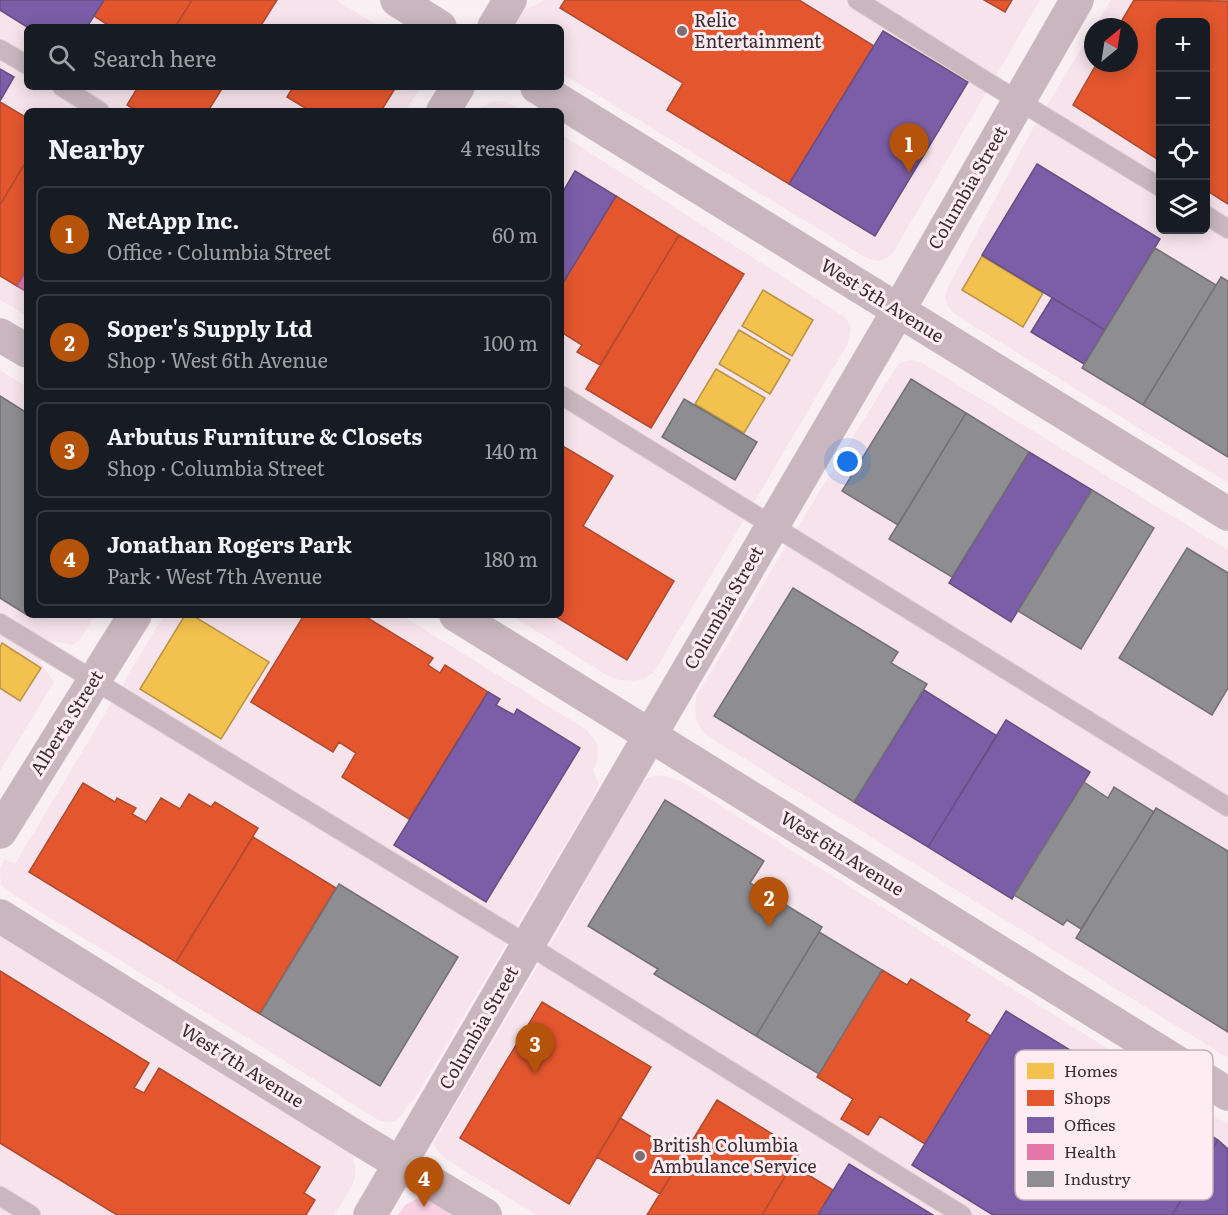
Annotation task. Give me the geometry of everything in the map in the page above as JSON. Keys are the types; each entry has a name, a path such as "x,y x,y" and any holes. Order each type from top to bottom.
{"street":[{"path":"397,0 435,24"},
{"path":"496,24 510,0"},
{"name":"Columbia Street","path":"370,1215 1077,0"},
{"path":"445,108 456,90"},
{"name":"West 5th Avenue","path":"542,90 1228,514"},
{"path":"0,335 24,349"},
{"name":"Alberta Street","path":"0,832 133,618"},
{"name":"West 6th Avenue","path":"461,618 1157,1050"},
{"name":"West 7th Avenue","path":"0,916 485,1215"},
{"name":"West 6th Avenue","path":"1213,1085 1228,1094"}],"lane":[{"path":"857,0 1156,184"},
{"path":"0,49 24,63"},
{"path":"67,90 95,108"},
{"path":"1210,218 1228,229"},
{"path":"564,397 1228,807"},
{"path":"0,623 528,945 962,1215"},
{"path":"0,1196 31,1215"}],"shaded area":[{"path":"0,0 336,0 375,24 24,24 24,90 418,90 408,108 24,108 24,314 0,300"},
{"path":"544,0 1040,0 894,251 887,258 879,261 863,256 564,75 564,24 516,24 524,10"},
{"path":"1111,0 1228,0 1228,483 956,315 948,307 945,297 948,287 1028,137 1084,44 1084,72 1138,72 1138,18 1100,18"},
{"path":"503,101 518,108 480,108 491,102"},
{"path":"564,136 845,317 851,327 848,343 654,672 644,679 631,681 608,676 516,618 564,618"},
{"path":"911,360 922,363 1228,550 1228,1058 708,736 701,730 696,719 696,697 778,559 895,369 900,363"},
{"path":"0,370 24,385 24,618 93,618 79,641 72,645 54,641 40,663 54,682 0,771"},
{"path":"162,618 406,618 587,730 598,745 598,759 593,770 599,784 592,799 415,1098 402,1115 394,1121 378,1120 8,891 1,885 0,868 5,859 15,864"},
{"path":"662,775 681,781 1110,1050 1015,1050 1015,1200 1213,1200 1213,1115 1228,1124 1228,1215 537,1215 444,1158 434,1144 436,1138 557,933 639,785 653,776"},
{"path":"0,934 352,1153 355,1177 334,1215 0,1215"},
{"path":"419,1198 431,1199 457,1215 398,1215 406,1204"}],"building: Homes":[{"path":"982,256 1043,293 1023,327 962,290"},
{"path":"763,290 813,320 792,356 742,326"},
{"path":"739,330 790,360 770,394 719,364"},
{"path":"716,369 765,398 744,433 695,404"},
{"path":"183,618 197,618 269,662 221,739 140,689"},
{"path":"2,643 41,668 20,701 0,688 0,647"}],"building: Shops":[{"path":"104,0 192,0 177,24 106,24 94,16"},
{"path":"192,0 277,0 262,24 177,24"},
{"path":"565,0 799,0 874,46 789,184 667,110 683,83 560,8"},
{"path":"984,0 1012,0 1005,12"},
{"path":"1134,0 1228,1 1228,204 1210,193 1210,18 1156,18 1156,158 1073,105 1092,72 1138,72 1138,18 1123,18"},
{"path":"136,90 221,90 210,108 132,108 127,105"},
{"path":"291,90 394,90 383,108 305,108 287,97"},
{"path":"0,102 24,116 24,165 0,205"},
{"path":"24,165 24,274 17,286 0,276 0,205"},
{"path":"616,196 679,235 600,365 577,352 582,345 564,334 564,281"},
{"path":"679,235 744,274 651,428 586,389"},
{"path":"564,447 613,476 583,526 674,581 627,660 558,618 564,618"},
{"path":"302,618 368,618 433,658 428,665 440,673 445,665 488,692 409,819 342,777 356,753 339,742 333,752 251,702"},
{"path":"83,783 115,802 117,798 136,808 132,814 146,822 161,798 180,809 189,794 211,807 215,802 258,828 176,962 29,872"},
{"path":"253,837 336,888 260,1014 176,962"},
{"path":"882,970 907,985 911,979 970,1015 966,1021 991,1036 925,1144 880,1116 868,1135 841,1119 853,1099 817,1077"},
{"path":"0,971 149,1063 134,1088 144,1093 159,1068 320,1167 304,1193 315,1200 306,1215 117,1215 0,1143"},
{"path":"542,1002 651,1067 569,1204 460,1138"},
{"path":"717,1100 800,1151 762,1215 647,1215"},
{"name":"British Columbia Ambulance Service","path":"620,1118 683,1156 660,1194 597,1157"},
{"path":"792,1165 833,1190 818,1215 762,1215"}],"building: Offices":[{"path":"0,0 104,0 89,24 24,25 0,10"},
{"path":"883,31 968,82 875,236 789,184"},
{"path":"0,69 14,77 0,101"},
{"path":"1037,164 1160,239 1105,330 982,255"},
{"path":"575,171 616,196 564,281 564,190"},
{"path":"1052,298 1105,330 1084,364 1031,332"},
{"path":"1029,452 1092,490 1011,622 949,583"},
{"path":"924,690 997,736 928,847 854,802"},
{"path":"488,692 500,699 496,705 514,715 517,709 580,748 486,902 394,845"},
{"path":"1006,720 1090,772 1012,899 928,847"},
{"path":"1006,1011 1070,1050 1015,1050 1015,1200 1181,1200 1172,1215 993,1215 912,1165"},
{"path":"1213,1137 1218,1140 1213,1148"},
{"path":"1218,1140 1228,1149 1228,1215 1172,1215 1181,1200 1213,1200 1213,1148"},
{"path":"849,1164 933,1215 818,1215"}],"building: Health":[{"path":"24,274 24,290 17,286"}],"building: Industry":[{"path":"1155,248 1216,285 1143,405 1082,368"},
{"path":"1221,277 1228,281 1228,457 1143,405"},
{"path":"911,379 966,413 898,525 842,491"},
{"path":"0,396 24,411 24,613 0,598"},
{"path":"684,399 757,442 735,480 662,437"},
{"path":"966,413 1029,452 952,577 889,539"},
{"path":"1092,490 1154,528 1081,649 1018,611"},
{"path":"1187,548 1228,573 1228,688 1212,715 1119,658"},
{"path":"793,588 898,652 891,663 927,684 854,802 714,716"},
{"path":"1084,782 1108,798 1114,787 1154,812 1081,929 1067,920 1063,925 1014,895"},
{"path":"665,800 764,861 750,883 822,927 756,1036 654,974 658,969 588,926"},
{"path":"1156,808 1228,851 1228,1032 1076,938"},
{"path":"339,884 458,957 380,1086 260,1014"},
{"path":"819,932 882,970 819,1074 756,1036"}],"place":[{"name":"Relic Entertainment","path":"682,31"},
{"name":"NetApp Inc.","path":"909,173"},
{"name":"Soper's Supply Ltd","path":"769,927"},
{"name":"Arbutus Furniture & Closets","path":"535,1073"},
{"name":"British Columbia Ambulance Service","path":"640,1156"},
{"name":"Jonathan Rogers Park","path":"424,1207"}]}
